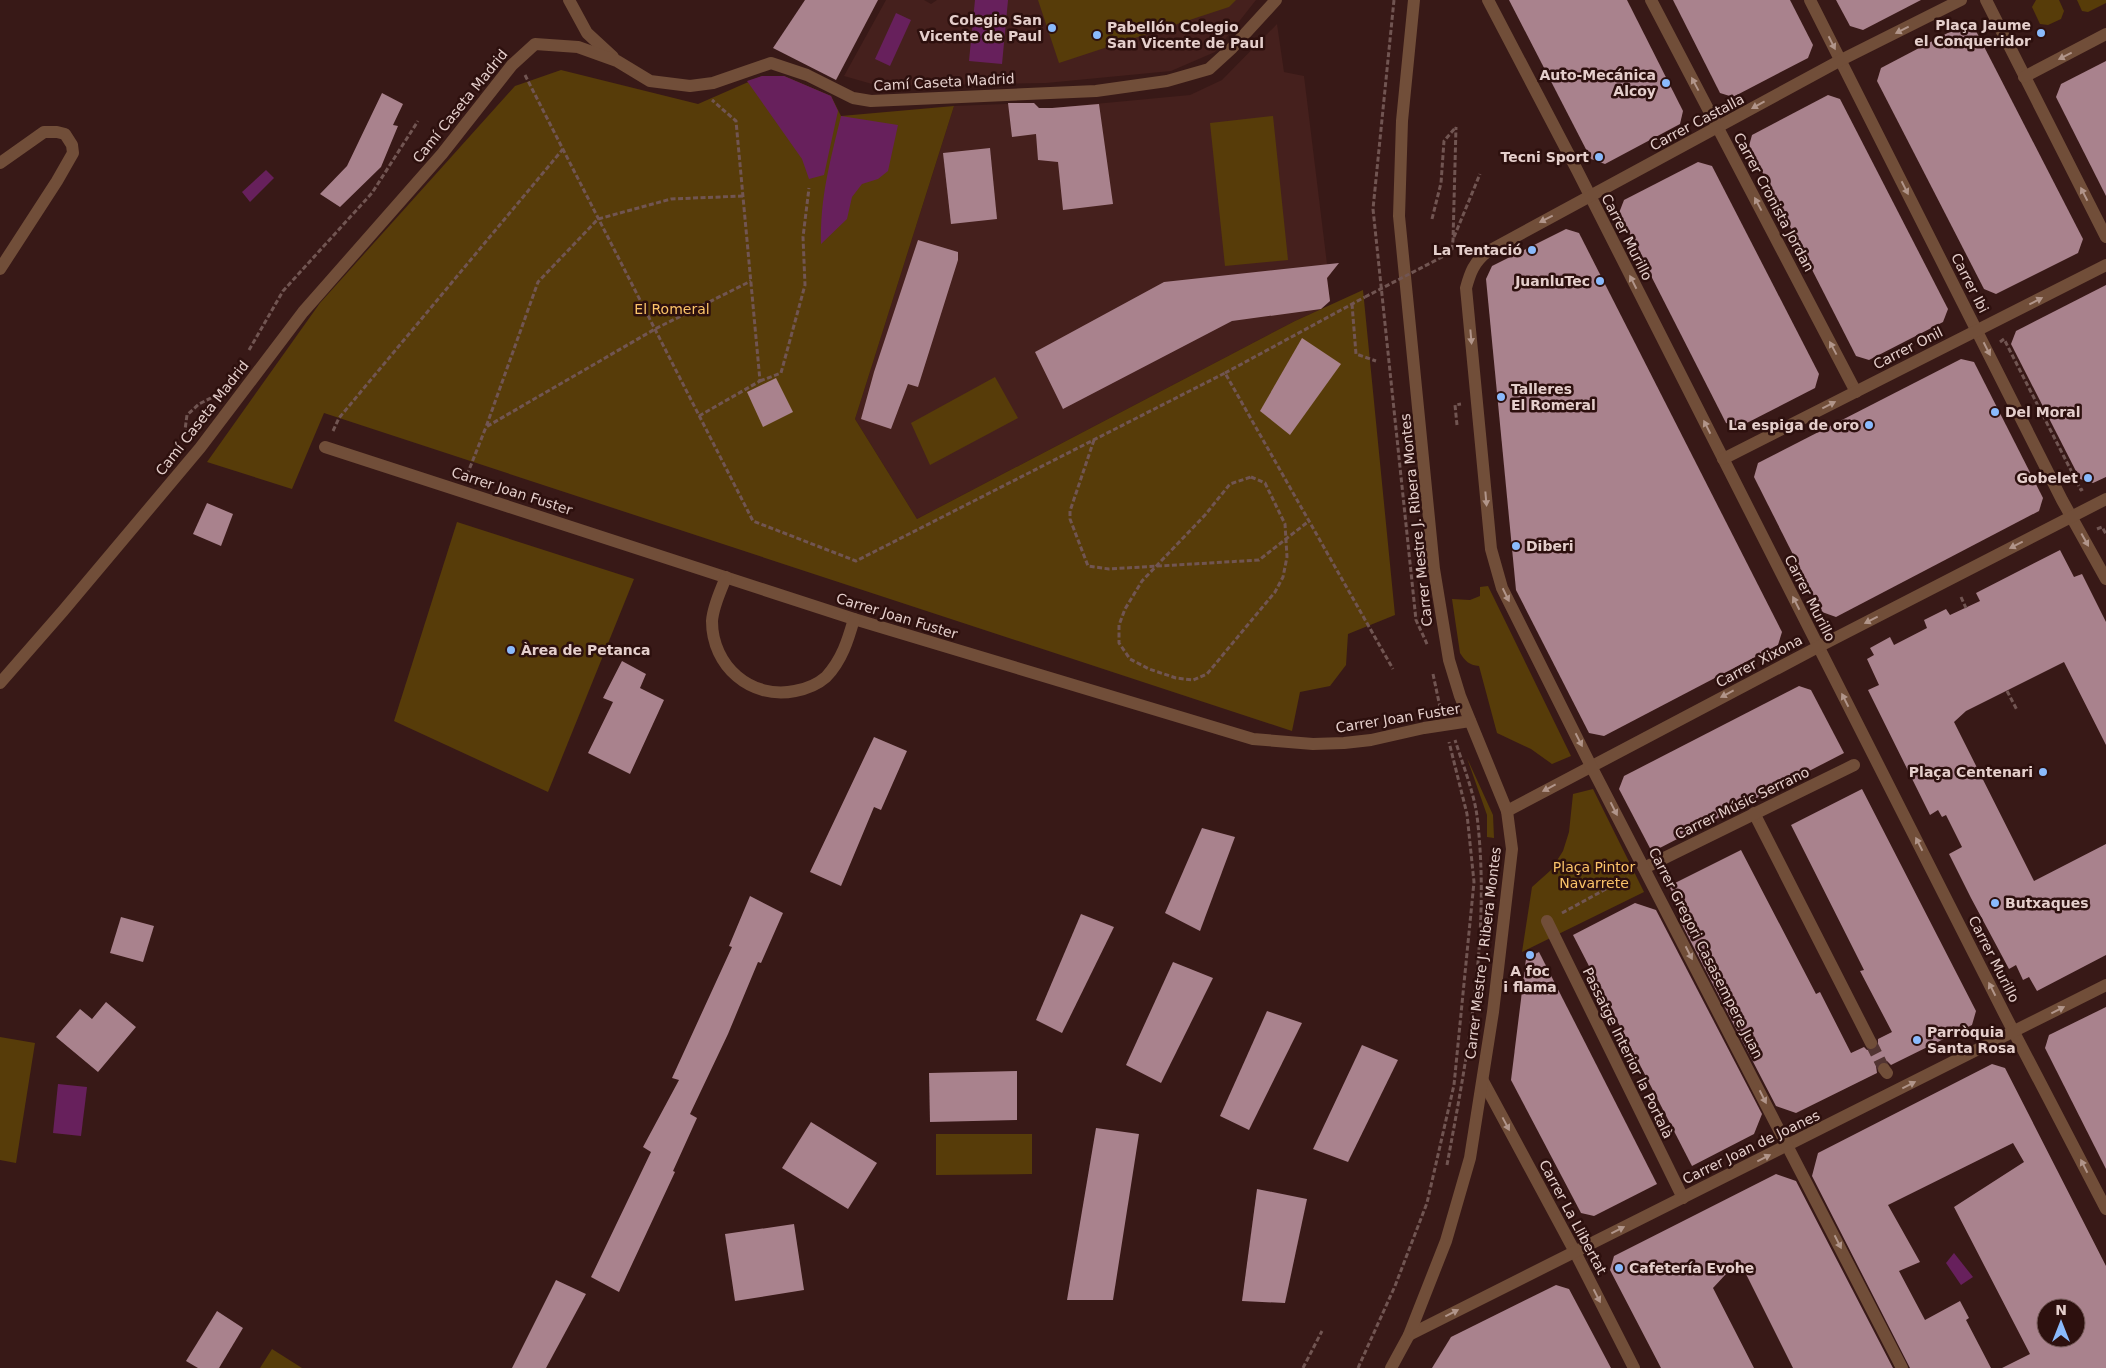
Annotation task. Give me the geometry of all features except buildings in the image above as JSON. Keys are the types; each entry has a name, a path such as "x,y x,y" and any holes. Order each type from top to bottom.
{"street":[{"path":"569,0 587,34 617,61"},
{"name":"Camí Caseta Madrid","path":"0,683 64,611 200,448 303,312 442,154 512,65 535,44 578,47 617,61 650,82 694,86 713,83 771,63 808,75 853,98 871,101 1096,91 1167,81 1209,69 1232,48 1276,0"},
{"name":"Carrer Mestre J. Ribera Montes","path":"1391,1368 1408,1335 1446,1241 1470,1158 1483,1082 1511,872 1512,849 1507,811 1460,696 1449,660 1434,569 1400,216 1402,121 1414,0"},
{"name":"Carrer Murillo","path":"1488,0 1590,197 2014,1033 2106,1209"},
{"name":"Carrer Cronista Jordan","path":"1651,0 1856,392"},
{"name":"Carrer Ibi","path":"1810,0 2072,517 2106,579"},
{"name":"Carrer Castalla","path":"1491,549 1466,288 1472,269 1478,259 1487,252 1840,60 1961,0"},
{"path":"1986,0 2106,237"},
{"path":"2024,77 2106,34"},
{"path":"0,163 44,132 65,134 72,145 73,153 58,181 0,269"},
{"name":"Carrer Onil","path":"1723,459 2106,265"},
{"name":"Carrer Joan Fuster","path":"326,446 854,619 1253,739 1314,744 1344,743 1398,735 1444,724 1470,721"},
{"name":"Carrer Xixona","path":"1507,811 1818,646 2106,499"},
{"name":"Carrer Gregori Casasempere Juan","path":"1491,549 1502,588 1591,766 1902,1368"},
{"path":"726,577 712,619 714,642 724,663 739,680 760,690 782,694 805,690 825,678 840,660 854,619"},
{"name":"Carrer Músic Serrano","path":"1644,868 1854,765"},
{"path":"1754,813 1871,1043"},
{"name":"Passatge Interior la Portalà","path":"1547,921 1683,1198"},
{"name":"Carrer Joan de Joanes","path":"1408,1335 2014,1033 2106,985"},
{"name":"Carrer La Llibertat","path":"1483,1082 1575,1252 1634,1368"}],"path":[{"path":"1394,0 1373,209 1416,620 1427,644 1428,653"},
{"path":"518,59 562,149 753,521 856,561 1225,373 1446,255 1452,249 1453,240 1456,127 1444,141 1441,183 1432,218"},
{"path":"694,86 736,121 760,381"},
{"path":"246,357 283,291 372,193 418,121"},
{"path":"326,446 339,418 562,149"},
{"path":"1453,240 1480,174"},
{"path":"699,416 760,381 781,373 805,285 803,237 809,188"},
{"path":"461,490 486,427 538,282 598,219 671,199 743,196"},
{"path":"486,427 655,330 751,282"},
{"path":"1352,304 1356,354 1376,360"},
{"path":"1997,344 2004,339 2082,490"},
{"path":"1225,373 1394,669"},
{"path":"200,448 185,430 186,416 200,404 219,394"},
{"path":"1455,405 1457,425"},
{"path":"1094,440 1070,511 1070,520 1088,566 1109,569 1259,560 1309,521"},
{"path":"1252,477 1265,483 1285,524 1286,539 1287,558 1283,577 1275,592 1207,674 1192,680 1176,678 1149,669 1130,659 1118,643 1118,625 1125,609 1142,581 1205,515 1230,484 1252,477"},
{"path":"1960,597 1966,608"},
{"path":"1358,1368 1395,1286 1428,1203 1454,1085 1474,882 1467,814 1432,671"},
{"path":"2008,691 2017,710"},
{"path":"1446,1172 1477,970 1481,907 1477,814 1455,739"},
{"path":"1547,921 1644,868"},
{"path":"1303,1368 1322,1331"}],"shaded area":[{"name":"Colegio San Vicente de Paul","path":"886,0 924,0 931,4 937,0 1256,0 1215,52 1171,71 1046,83 879,86 844,76"},
{"path":"975,0 1008,0 1002,64 969,61"},
{"path":"896,13 911,20 890,66 875,59"},
{"path":"1277,24 1284,72 1304,76 1327,264 1331,268 1331,274 1327,279 1330,301 1321,309 917,519 855,419 954,106 1034,103 1039,108 1052,108 1190,95 1222,80"},
{"path":"762,76 784,76 831,96 838,111 824,175 809,179 802,159 747,81"},
{"path":"841,116 898,125 888,171 878,179 862,184 852,197 847,219 821,244 824,195"},
{"path":"266,170 274,178 250,202 242,192"},
{"path":"58,1084 87,1087 81,1136 53,1133"},
{"path":"1954,1253 1973,1277 1961,1285 1946,1263"}],"green space":[{"name":"Pabellón Colegio San Vicente de Paul","path":"1038,0 1236,0 1229,7 1059,63"},
{"path":"2036,0 2059,0 2064,11 2061,19 2048,25 2040,24 2032,7"},
{"path":"2077,0 2106,0 2106,3 2088,12 2082,11"},
{"name":"El Romeral","path":"561,70 698,104 762,76 784,76 831,96 841,116 954,106 855,419 917,519 1295,321 1363,290 1395,615 1348,634 1346,665 1330,686 1300,692 1292,731 324,413 292,489 207,462 320,303 515,86"},
{"path":"1273,116 1288,260 1225,266 1210,123"},
{"path":"995,377 1018,418 930,465 911,423"},
{"name":"Àrea de Petanca","path":"457,522 634,579 548,792 394,721"},
{"path":"1488,586 1571,756 1552,764 1531,749 1497,733 1479,666 1468,662 1460,653 1452,599 1470,600 1480,596 1480,587"},
{"path":"1467,758 1493,815 1494,838 1487,837 1487,815"},
{"name":"Plaça Pintor Navarrete","path":"1593,789 1644,892 1522,952 1532,887 1551,870 1563,851 1569,832 1573,794"},
{"path":"0,1037 35,1043 16,1163 0,1160"},
{"path":"936,1134 1032,1134 1032,1174 936,1175"},
{"path":"272,1349 302,1368 260,1368"}],"tunnel":[{"path":"1871,1043 1884,1069"}],"place":[{"name":"Colegio San Vicente de Paul","path":"1052,28"},
{"name":"Plaça Jaume el Conqueridor","path":"2041,33"},
{"name":"Pabellón Colegio San Vicente de Paul","path":"1097,35"},
{"name":"Auto-Mecánica Alcoy","path":"1666,83"},
{"name":"Tecni Sport","path":"1599,157"},
{"name":"La Tentació","path":"1532,250"},
{"name":"JuanluTec","path":"1600,281"},
{"name":"Talleres El Romeral","path":"1501,397"},
{"name":"Del Moral","path":"1995,412"},
{"name":"La espiga de oro","path":"1869,425"},
{"name":"Gobelet","path":"2088,478"},
{"name":"Diberi","path":"1516,546"},
{"name":"Àrea de Petanca","path":"511,650"},
{"name":"Plaça Centenari","path":"2043,772"},
{"name":"Butxaques","path":"1995,903"},
{"name":"A foc i flama","path":"1530,955"},
{"name":"Parròquia Santa Rosa","path":"1917,1040"},
{"name":"Cafetería Evohe","path":"1619,1268"}]}
